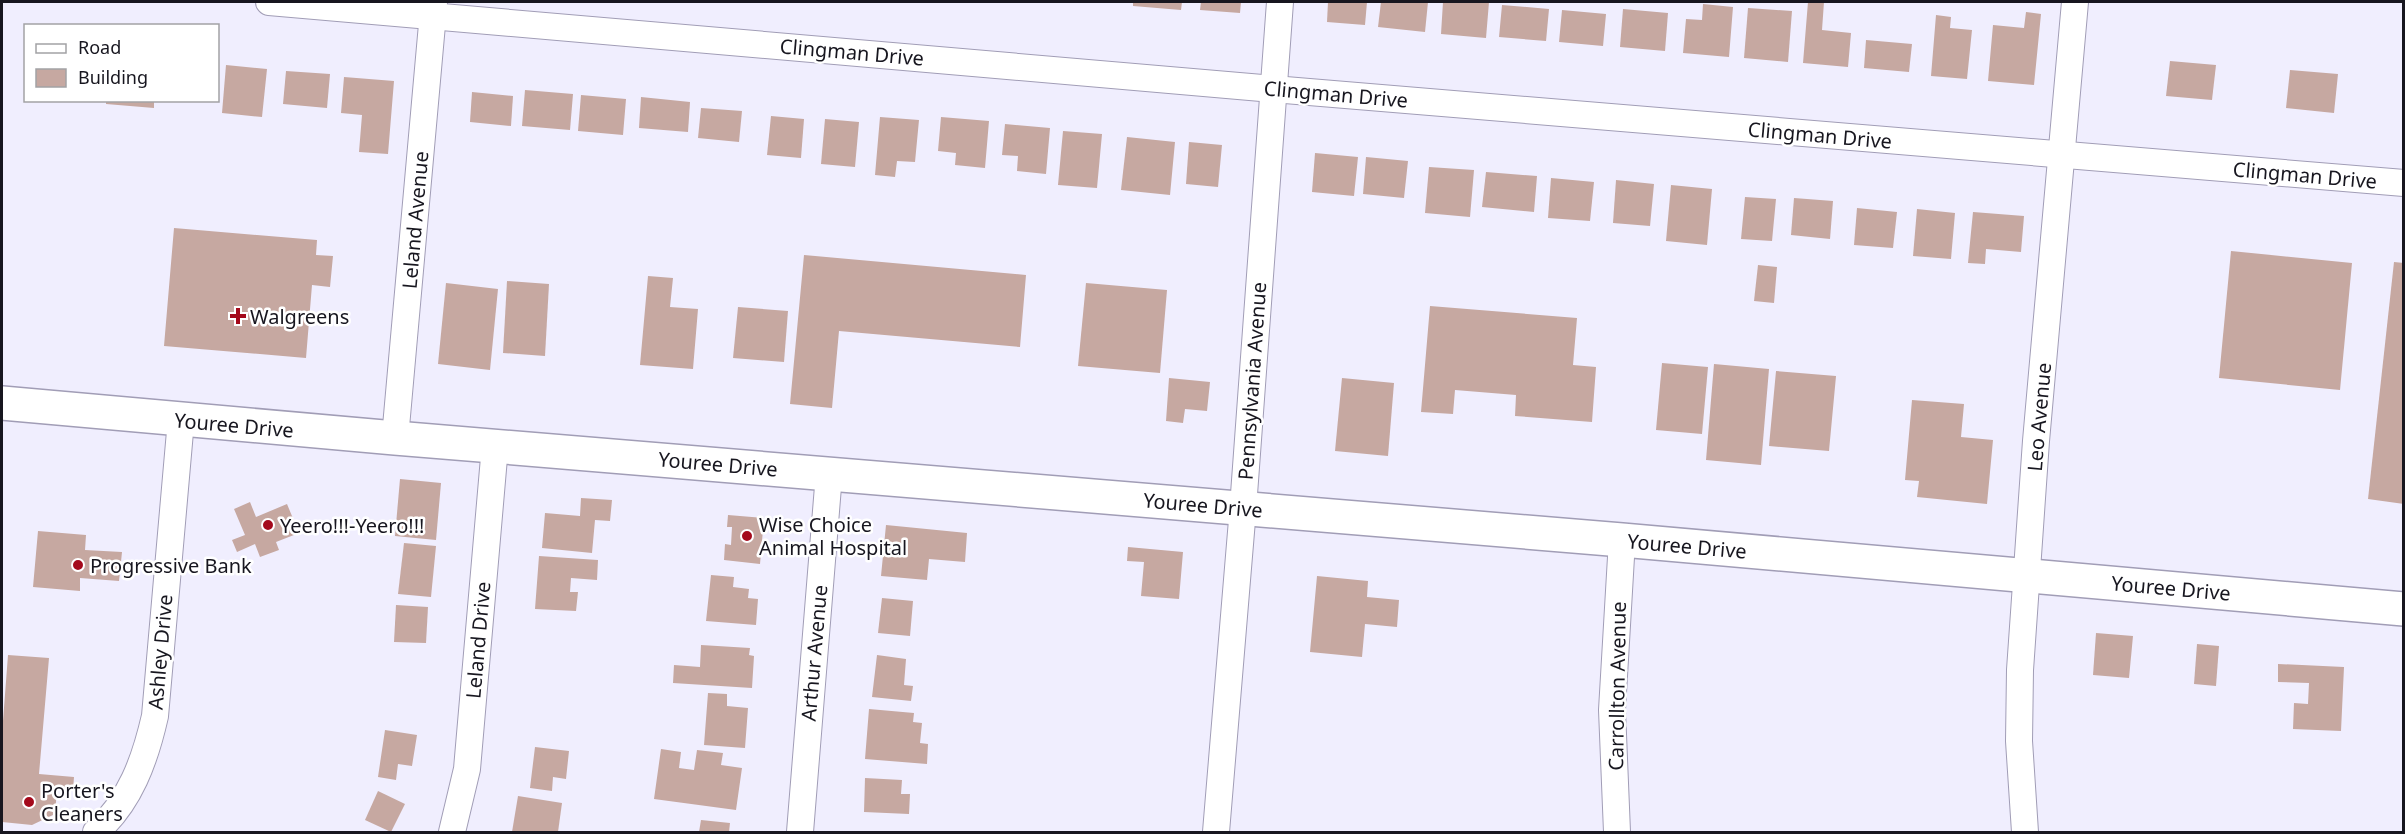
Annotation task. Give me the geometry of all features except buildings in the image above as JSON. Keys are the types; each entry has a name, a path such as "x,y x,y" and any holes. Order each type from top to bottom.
{"main road":[{"name":"Youree Drive","path":"2,403 181,420 1622,540 2403,609"}],"street":[{"name":"Clingman Drive","path":"269,2 433,8 1273,89 2403,183"},
{"name":"Pennsylvania Avenue","path":"1216,832 1243,508 1280,2"},
{"name":"Leo Avenue","path":"2025,832 2019,741 2020,670 2075,2"},
{"name":"Leland Avenue","path":"395,438 433,8"},
{"name":"Ashley Drive","path":"96,832 107,822 130,790 147,754 155,716 181,420"},
{"name":"Leland Drive","path":"452,832 467,769 495,446"},
{"name":"Arthur Avenue","path":"799,830 829,474"},
{"name":"Carrollton Avenue","path":"1617,832 1612,710 1622,540"}],"place":[{"name":"Walgreens","path":"238,316"},
{"name":"Yeero!!!-Yeero!!!","path":"268,525"},
{"name":"Wise Choice Animal Hospital","path":"747,536"},
{"name":"Progressive Bank","path":"78,565"},
{"name":"Porter's Cleaners","path":"29,802"}]}
